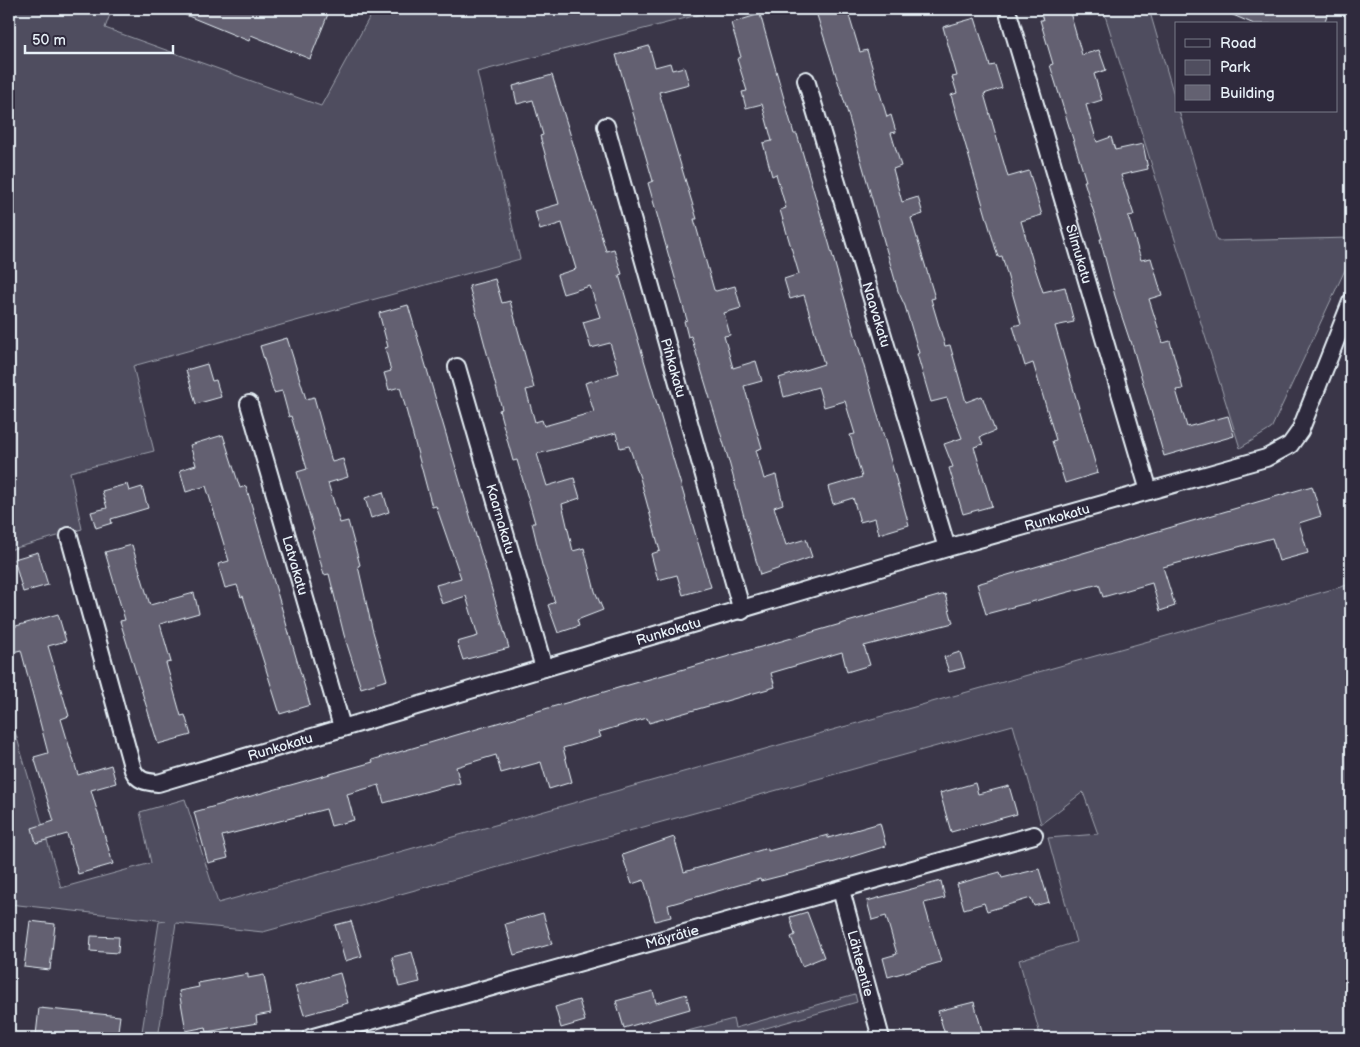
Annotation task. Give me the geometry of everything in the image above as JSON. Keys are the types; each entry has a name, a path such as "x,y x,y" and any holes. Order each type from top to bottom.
{"street":[{"name":"Silmukatu","path":"1009,16 1149,491"},
{"name":"Naavakatu","path":"806,80 947,548"},
{"name":"Pihkakatu","path":"606,126 742,610"},
{"name":"Runkokatu","path":"69,536 136,777 158,783 947,548 1266,458 1290,445 1300,431 1351,302"},
{"name":"Kaarnakatu","path":"457,368 544,668"},
{"name":"Latvakatu","path":"248,404 342,727"},
{"name":"Mäyrätie","path":"310,1038 349,1033 1034,835"},
{"name":"Lähteentie","path":"841,890 882,1038"}],"green space":[{"path":"9,9 112,9 105,28 321,106 374,9 721,9 477,72 520,259 133,366 154,451 70,472 82,529 9,550"},
{"path":"1103,9 1149,9 1175,99 1175,112 1179,112 1217,241 1351,238 1351,257 1271,429 1240,448"},
{"path":"1351,584 1351,1038 1041,1038 1019,960 1076,942 1048,838 1098,834 1083,792 1041,824 1013,725 263,932 176,923 158,1038 141,1038 159,922 166,921 9,904 9,711 61,888 151,863 140,812 185,799 218,903"},
{"path":"855,994 857,1002 738,1036 738,1038 661,1038 733,1019 735,1028"}],"building":[{"path":"171,9 330,9 310,59 251,35 249,41"},
{"path":"815,9 847,9 860,52 867,50 887,117 891,115 896,132 891,133 901,166 893,169 902,202 918,197 923,214 911,218 935,298 931,299 945,346 950,345 966,402 982,396 995,431 980,437 983,444 974,447 992,506 963,514 949,468 953,467 944,444 962,438 947,398 931,402 917,354 919,353 905,306 898,291 846,107"},
{"path":"1039,9 1069,9 1082,55 1099,50 1106,70 1094,74 1102,100 1086,105 1097,142 1111,137 1115,150 1143,144 1148,169 1121,175 1134,215 1128,216 1141,260 1151,258 1162,295 1149,299 1163,343 1170,341 1183,389 1176,390 1187,427 1228,416 1234,436 1164,456 1131,341 1115,296 1100,239 1102,239 1084,181 1086,181 1050,65 1053,64 1040,20 1043,20"},
{"path":"1219,9 1329,9 1325,22 1249,22"},
{"path":"760,14 794,134 797,134 829,243 909,525 879,534 875,518 860,522 853,498 833,504 828,487 862,477 850,435 855,434 845,401 824,407 818,387 784,397 779,378 824,364 804,295 790,299 784,279 799,274 780,210 786,208 776,174 772,176 763,143 772,141 762,104 746,108 742,92 747,91 737,59 741,57 731,23"},
{"path":"975,18 990,66 995,65 1002,88 984,94 1008,177 1029,171 1042,215 1021,221 1033,262 1043,292 1065,287 1074,322 1055,326 1098,473 1065,483 1052,441 1056,440 1033,363 1025,366 1013,326 1021,324 1002,256 998,257 951,95 957,93 952,77 957,76 943,27"},
{"path":"649,46 655,67 670,63 672,70 684,67 689,84 659,92 697,219 694,219 714,290 735,286 741,308 724,313 730,335 724,336 733,368 756,361 762,381 744,386 762,448 756,450 764,479 776,475 783,504 774,507 786,545 806,539 812,557 760,575 728,458 691,336 688,337 684,321 687,320 648,183 653,181 616,55"},
{"path":"552,75 606,251 614,249 622,274 619,275 711,587 683,595 677,575 658,580 651,554 660,551 640,478 629,446 620,448 616,433 537,454 547,486 574,478 580,498 562,504 573,551 584,548 595,591 603,610 577,620 579,626 558,633 548,605 555,602 542,565 532,523 535,523 517,460 513,461 499,410 502,409 469,286 495,279 502,303 510,301 534,388 526,390 535,422 542,420 544,426 594,412 585,383 619,373 610,343 591,348 583,322 600,317 590,286 563,294 557,275 576,269 562,223 540,230 535,211 559,204 540,136 543,135 533,100 517,104 513,86"},
{"path":"408,305 509,648 463,660 457,642 478,636 466,596 442,604 436,585 461,578 436,506 432,507 400,387 389,390 384,373 391,371 385,348 388,347 379,313"},
{"path":"287,338 306,399 314,397 332,462 343,459 348,477 328,483 340,523 348,521 360,565 358,566 372,628 387,680 361,688 344,635 329,574 324,575 312,531 314,530 297,472 307,469 282,391 274,393 260,346"},
{"path":"207,364 212,381 216,380 221,397 196,404 186,370"},
{"path":"223,435 240,488 246,486 310,705 280,714 243,596 241,597 237,585 225,588 218,564 229,561 206,486 186,492 180,470 196,465 190,445"},
{"path":"127,484 129,491 142,487 148,508 111,519 112,523 96,528 91,512 107,508 102,491"},
{"path":"1312,486 1321,516 1299,523 1308,553 1279,561 1272,538 1163,567 1175,606 1160,611 1152,583 1103,597 1099,584 986,614 977,584"},
{"path":"383,492 389,512 371,518 365,498"},
{"path":"132,545 150,605 194,593 199,613 160,624 171,662 166,663 181,716 185,715 191,735 158,744 120,621 125,620 105,552"},
{"path":"38,552 48,585 23,592 14,559"},
{"path":"945,594 953,623 864,646 870,665 847,672 842,652 771,673 775,687 649,723 647,718 599,732 601,737 563,748 572,782 549,789 541,762 501,773 496,755 456,767 460,783 384,803 379,785 347,794 354,820 331,826 326,809 222,836 228,858 208,863 194,812 373,762 372,760 531,713"},
{"path":"58,614 66,641 48,646 69,716 61,719 78,775 111,765 116,783 91,790 113,864 78,874 67,834 36,843 32,828 54,821 34,757 48,753 21,650 13,652 9,639 9,628"},
{"path":"960,652 965,668 949,672 944,657"},
{"path":"975,783 978,794 1009,786 1017,814 951,832 940,793"},
{"path":"880,823 886,846 835,862 761,881 760,879 668,905 671,917 655,921 644,880 632,884 622,855 674,837 684,872 768,848 768,851 828,835 828,838"},
{"path":"1039,869 1049,902 1034,906 1031,898 987,911 984,903 964,909 957,884 1000,872 1002,878"},
{"path":"941,881 945,898 924,903 941,962 888,977 883,958 897,954 886,916 872,920 867,901"},
{"path":"807,912 824,957 802,966 791,937 795,935 790,917"},
{"path":"543,913 552,944 514,955 505,924"},
{"path":"30,921 55,924 50,970 24,967"},
{"path":"351,921 362,956 345,961 335,925"},
{"path":"91,936 119,937 118,953 90,951"},
{"path":"412,952 420,982 399,987 392,957"},
{"path":"340,973 348,1003 304,1015 295,986"},
{"path":"248,974 248,978 264,975 271,1013 256,1016 257,1023 207,1032 206,1027 186,1031 179,991 199,987 198,983"},
{"path":"653,991 656,1003 686,994 690,1009 624,1028 616,1001"},
{"path":"579,1000 585,1021 561,1028 555,1007"},
{"path":"974,1002 984,1038 946,1038 938,1011"},
{"path":"39,1008 120,1016 117,1038 64,1038 36,1035"}]}
